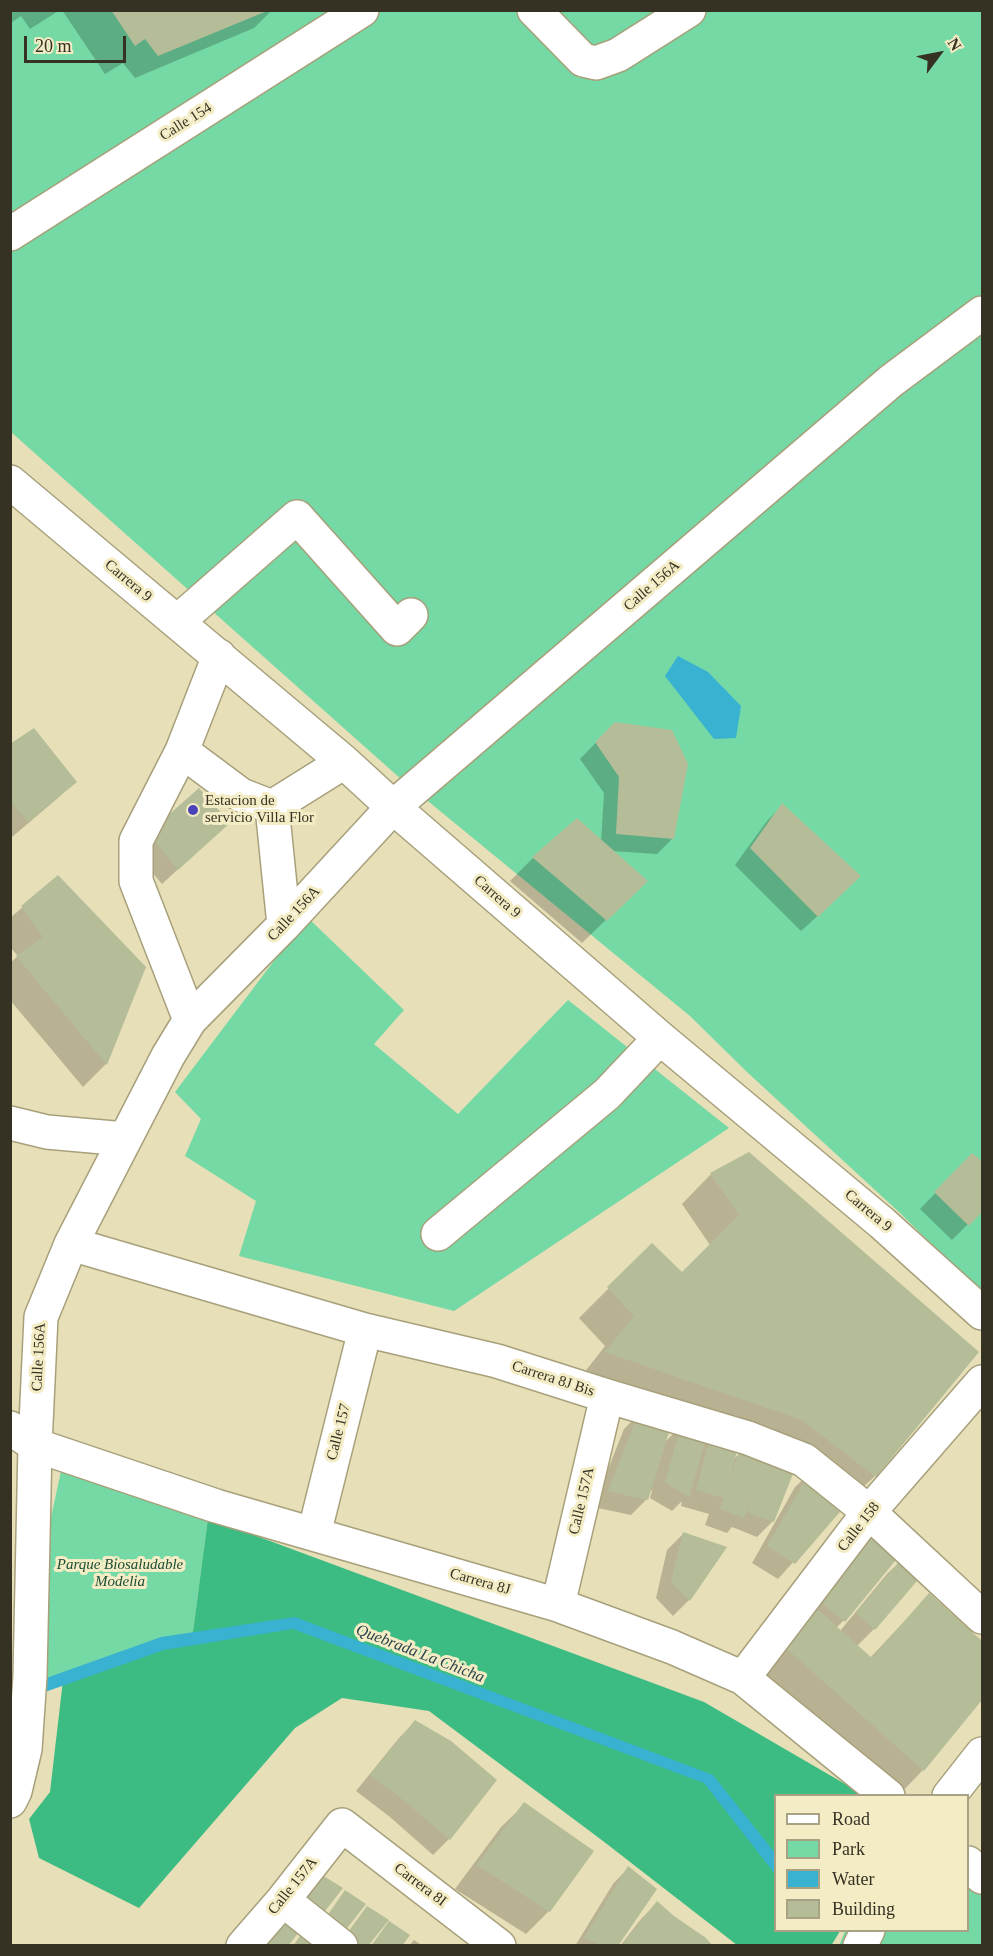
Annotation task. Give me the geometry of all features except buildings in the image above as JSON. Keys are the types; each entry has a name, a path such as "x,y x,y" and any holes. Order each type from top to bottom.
{"street":[{"name":"Calle 154","path":"10,234 362,10"},
{"path":"534,10 583,60 596,63 618,56 689,10"},
{"name":"Calle 156A","path":"10,1801 15,1791 25,1749 30,1676 23,1436 40,1317 71,1244 168,1056 190,1020 284,926 393,807 891,381 982,313"},
{"name":"Carrera 9","path":"10,482 344,762 660,1038 882,1223 982,1313"},
{"path":"177,622 304,509 397,629 411,615"},
{"path":"190,1020 136,881 136,841 182,751 219,656"},
{"path":"182,751 241,795 272,807"},
{"path":"272,807 344,762"},
{"path":"272,807 284,926"},
{"path":"438,1234 607,1094 660,1038"},
{"path":"10,1123 47,1132 125,1139"},
{"name":"Carrera 8J Bis","path":"71,1244 365,1330 497,1361 748,1437 804,1460 869,1512 982,1617"},
{"name":"Calle 157","path":"314,1534 365,1330"},
{"name":"Calle 158","path":"743,1678 869,1512 982,1382"},
{"name":"Calle 157A","path":"558,1605 607,1396"},
{"name":"Carrera 8J","path":"23,1436 216,1506 558,1605 672,1647 743,1678 886,1794"},
{"path":"951,1794 982,1754"},
{"name":"Calle 157A","path":"243,1946 283,1900 342,1825"},
{"name":"Carrera 8I","path":"342,1825 499,1946"},
{"path":"969,1864 982,1877"},
{"path":"283,1900 341,1946"}],"green space":[{"path":"11,11 982,11 982,1294 900,1213 747,1072 690,1016 401,779 11,432"},
{"path":"307,917 404,1010 374,1044 458,1114 568,1000 729,1128 454,1311 239,1256 256,1201 185,1156 201,1119 175,1092"},
{"name":"Parque Biosaludable Modelia","path":"61,1471 208,1518 192,1639 13,1695"},
{"path":"208,1518 704,1702 862,1794 774,1794 774,1932 839,1932 831,1946 737,1945 429,1711 342,1698 295,1728 139,1908 39,1858 29,1819 50,1792 63,1680 192,1639"},
{"path":"969,1876 982,1889 982,1945 839,1946 845,1932 969,1932"}],"water":[{"path":"678,656 708,672 741,706 736,738 714,739 665,676"},
{"path":"295,1617 713,1775 774,1852 774,1873 704,1783 293,1629 164,1650 11,1704 10,1691 161,1637"}],"place":[{"name":"Estacion de servicio Villa Flor","path":"193,810"}],"water label":[{"name":"Quebrada La Chicha","path":"420,1654"}]}
